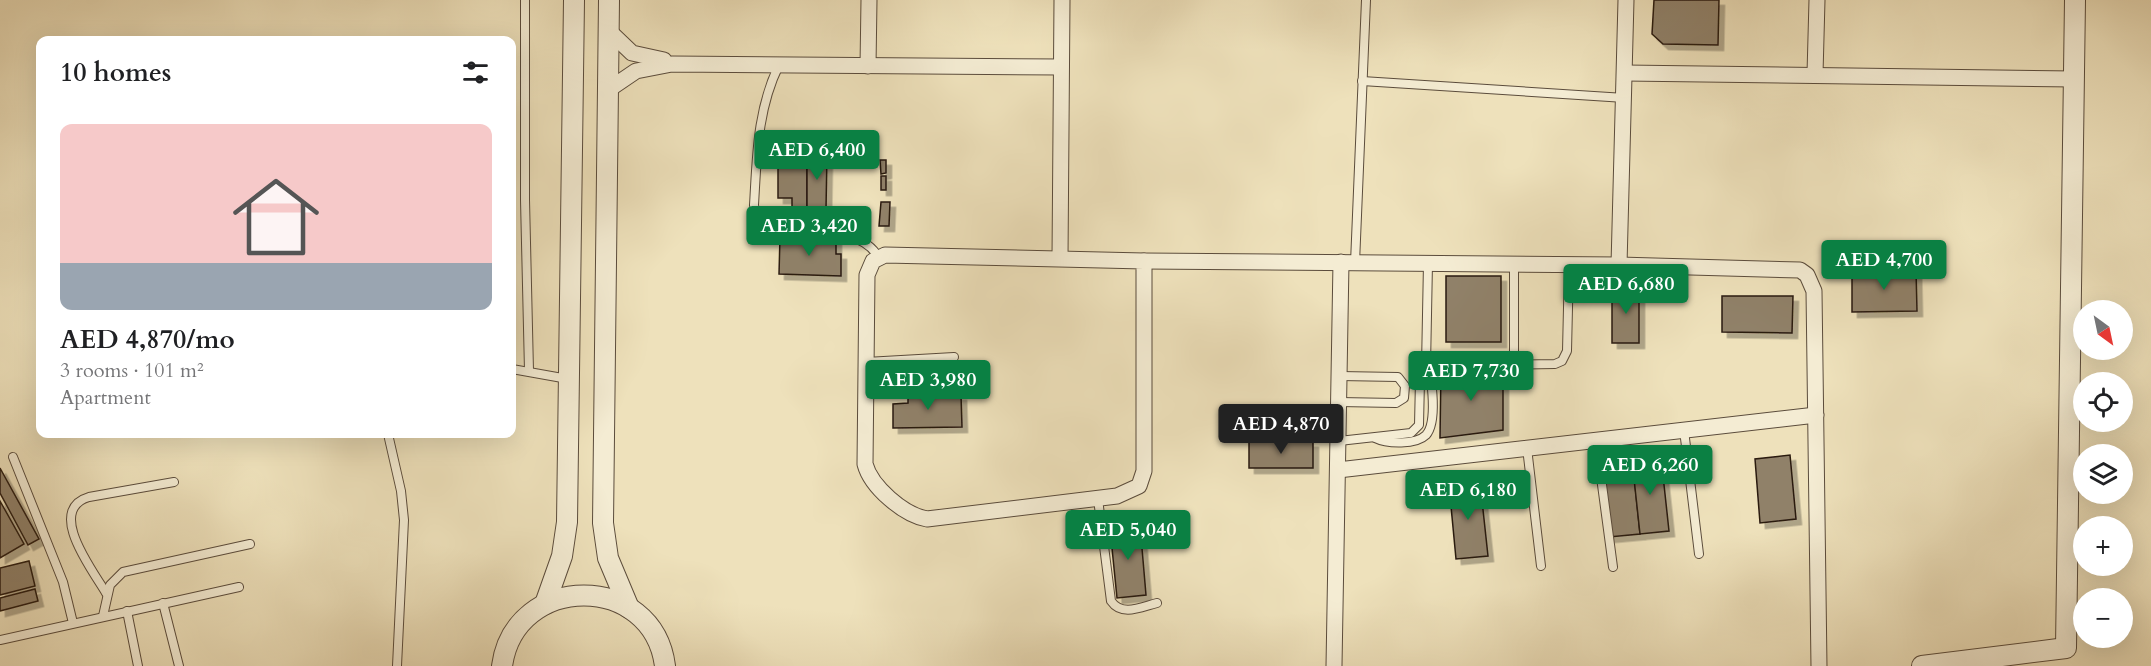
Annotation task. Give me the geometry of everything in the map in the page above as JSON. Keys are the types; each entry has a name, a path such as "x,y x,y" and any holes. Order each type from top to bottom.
{"street":[{"path":"545,604 562,556 567,522 574,0"},
{"path":"609,0 603,523 614,576 629,608 655,636 665,666"},
{"path":"868,66 869,0"},
{"path":"1060,258 1062,0"},
{"path":"1619,265 1626,0"},
{"path":"1815,74 1817,0"},
{"path":"1922,666 2066,648 2075,0"},
{"path":"609,31 632,53 672,64"},
{"path":"608,90 636,71 672,64 1061,67"},
{"path":"1625,74 1815,74 2074,79"},
{"path":"1144,261 1142,478 1134,490 1125,495 1098,499 927,519 913,516 873,482 866,470 867,275 869,267 879,258 892,255 1144,261 1791,268 1807,275 1814,291 1819,666"},
{"path":"1334,666 1339,402 1348,262"},
{"path":"1338,470 1816,415"},
{"path":"502,666 506,650 517,628 545,604 569,596 594,595 629,608"}],"lane":[{"path":"525,0 525,200 529,371"},
{"path":"1348,262 1366,0"},
{"path":"779,65 767,93 759,123 754,205 757,218 765,228 778,233 855,237 869,244 879,258"},
{"path":"1362,81 1625,98"},
{"path":"1375,438 1385,442 1406,441 1421,438 1428,433 1431,423 1432,384 1426,366 1428,263"},
{"path":"1514,264 1514,365"},
{"path":"1426,366 1555,364 1565,358 1569,264"},
{"path":"865,362 954,357"},
{"path":"1339,441 1375,438 1385,434 1411,433 1417,429 1420,422 1420,380 1426,366"},
{"path":"516,369 569,380"},
{"path":"1339,402 1396,403 1404,398 1405,386 1403,380 1398,377 1340,376"},
{"path":"1684,430 1699,554"},
{"path":"389,438 401,490 404,520 397,666"},
{"path":"1596,440 1614,567"},
{"path":"1527,448 1541,566"},
{"path":"13,457 63,582 73,623"},
{"path":"106,593 75,539 70,525 72,510 79,501 89,497 174,482"},
{"path":"1098,499 1111,601 1116,608 1124,611 1157,603"},
{"path":"103,616 106,593 116,578 132,568 250,544"},
{"path":"0,640 239,587"},
{"path":"163,603 179,666"},
{"path":"127,611 138,666"}],"building":[{"path":"1654,0 1719,0 1718,45 1663,44 1652,34"},
{"path":"778,153 807,153 807,209 792,209 792,198 778,198"},
{"path":"807,153 827,153 826,209 807,209"},
{"path":"880,160 886,160 886,173 881,174"},
{"path":"881,176 886,176 886,190 881,190"},
{"path":"881,202 890,202 889,226 879,226"},
{"path":"780,237 836,239 836,254 841,254 841,276 779,274"},
{"path":"1864,269 1916,270 1917,311 1852,312 1852,275"},
{"path":"1446,276 1501,276 1501,342 1446,342"},
{"path":"1639,287 1639,343 1612,343 1612,288"},
{"path":"1722,296 1793,296 1792,333 1722,332"},
{"path":"1441,369 1503,370 1503,430 1440,438"},
{"path":"936,390 936,395 961,395 962,427 893,428 893,404 908,403 908,391"},
{"path":"1249,441 1313,442 1313,468 1249,468"},
{"path":"1790,455 1796,519 1760,523 1755,459"},
{"path":"1632,456 1640,534 1609,537 1601,459"},
{"path":"1661,457 1669,531 1640,534 1632,460"},
{"path":"0,468 39,539 28,545 0,493"},
{"path":"1480,482 1488,556 1456,559 1449,485"},
{"path":"0,501 24,544 0,558"},
{"path":"1140,525 1146,595 1117,598 1110,528"},
{"path":"29,561 35,586 0,595 0,568"},
{"path":"35,589 38,601 0,611 0,598"}]}
